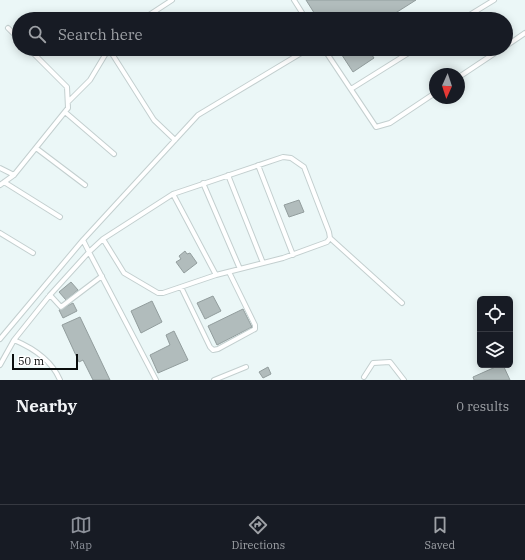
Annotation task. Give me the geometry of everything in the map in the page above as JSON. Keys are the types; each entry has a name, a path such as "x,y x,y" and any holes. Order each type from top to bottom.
{"lane":[{"path":"154,12 172,0"},
{"path":"294,0 302,12"},
{"path":"474,12 494,0"},
{"path":"8,28 12,32"},
{"path":"513,41 525,33"},
{"path":"0,184 14,175 68,108 67,87 36,56"},
{"path":"68,102 90,80 105,56"},
{"path":"113,56 154,120 174,140"},
{"path":"0,338 83,240 198,115 296,56"},
{"path":"329,56 376,127 390,123 429,97"},
{"path":"351,89 404,56"},
{"path":"465,73 490,56"},
{"path":"65,112 114,154"},
{"path":"36,148 85,184"},
{"path":"0,365 14,340 50,295 89,252 103,239 173,194 283,157 291,158 299,162 306,173 330,238 402,303"},
{"path":"258,165 293,255"},
{"path":"0,168 14,175"},
{"path":"228,175 263,263"},
{"path":"4,182 60,217"},
{"path":"203,183 240,269"},
{"path":"173,194 216,275"},
{"path":"0,233 33,253"},
{"path":"103,239 124,273 153,292 163,293 216,275 293,255 323,245 330,238"},
{"path":"83,240 156,380"},
{"path":"180,287 210,347 214,350 218,349 255,329 255,325 229,272"},
{"path":"50,295 61,307 102,276"},
{"path":"14,340 23,344 48,361 60,380"},
{"path":"364,377 373,363 390,362 404,380"},
{"path":"214,380 246,367"}],"building":[{"path":"306,0 416,0 397,12 314,12"},
{"path":"343,56 373,56 374,58 353,72"},
{"path":"299,200 304,212 289,217 284,205"},
{"path":"185,251 187,254 190,253 197,263 184,273 176,262 181,259 179,256"},
{"path":"71,282 78,290 66,300 59,292"},
{"path":"213,296 221,311 205,319 197,303"},
{"path":"152,301 162,322 141,333 131,311"},
{"path":"73,303 77,311 63,318 59,310"},
{"path":"243,309 252,327 217,345 208,326"},
{"path":"80,317 110,380 93,380 83,360 79,362 62,325"},
{"path":"174,331 188,360 158,373 150,355 170,345 166,335"},
{"path":"268,367 271,374 263,378 259,372"},
{"path":"493,368 504,368 510,380 474,380 473,377"}]}
